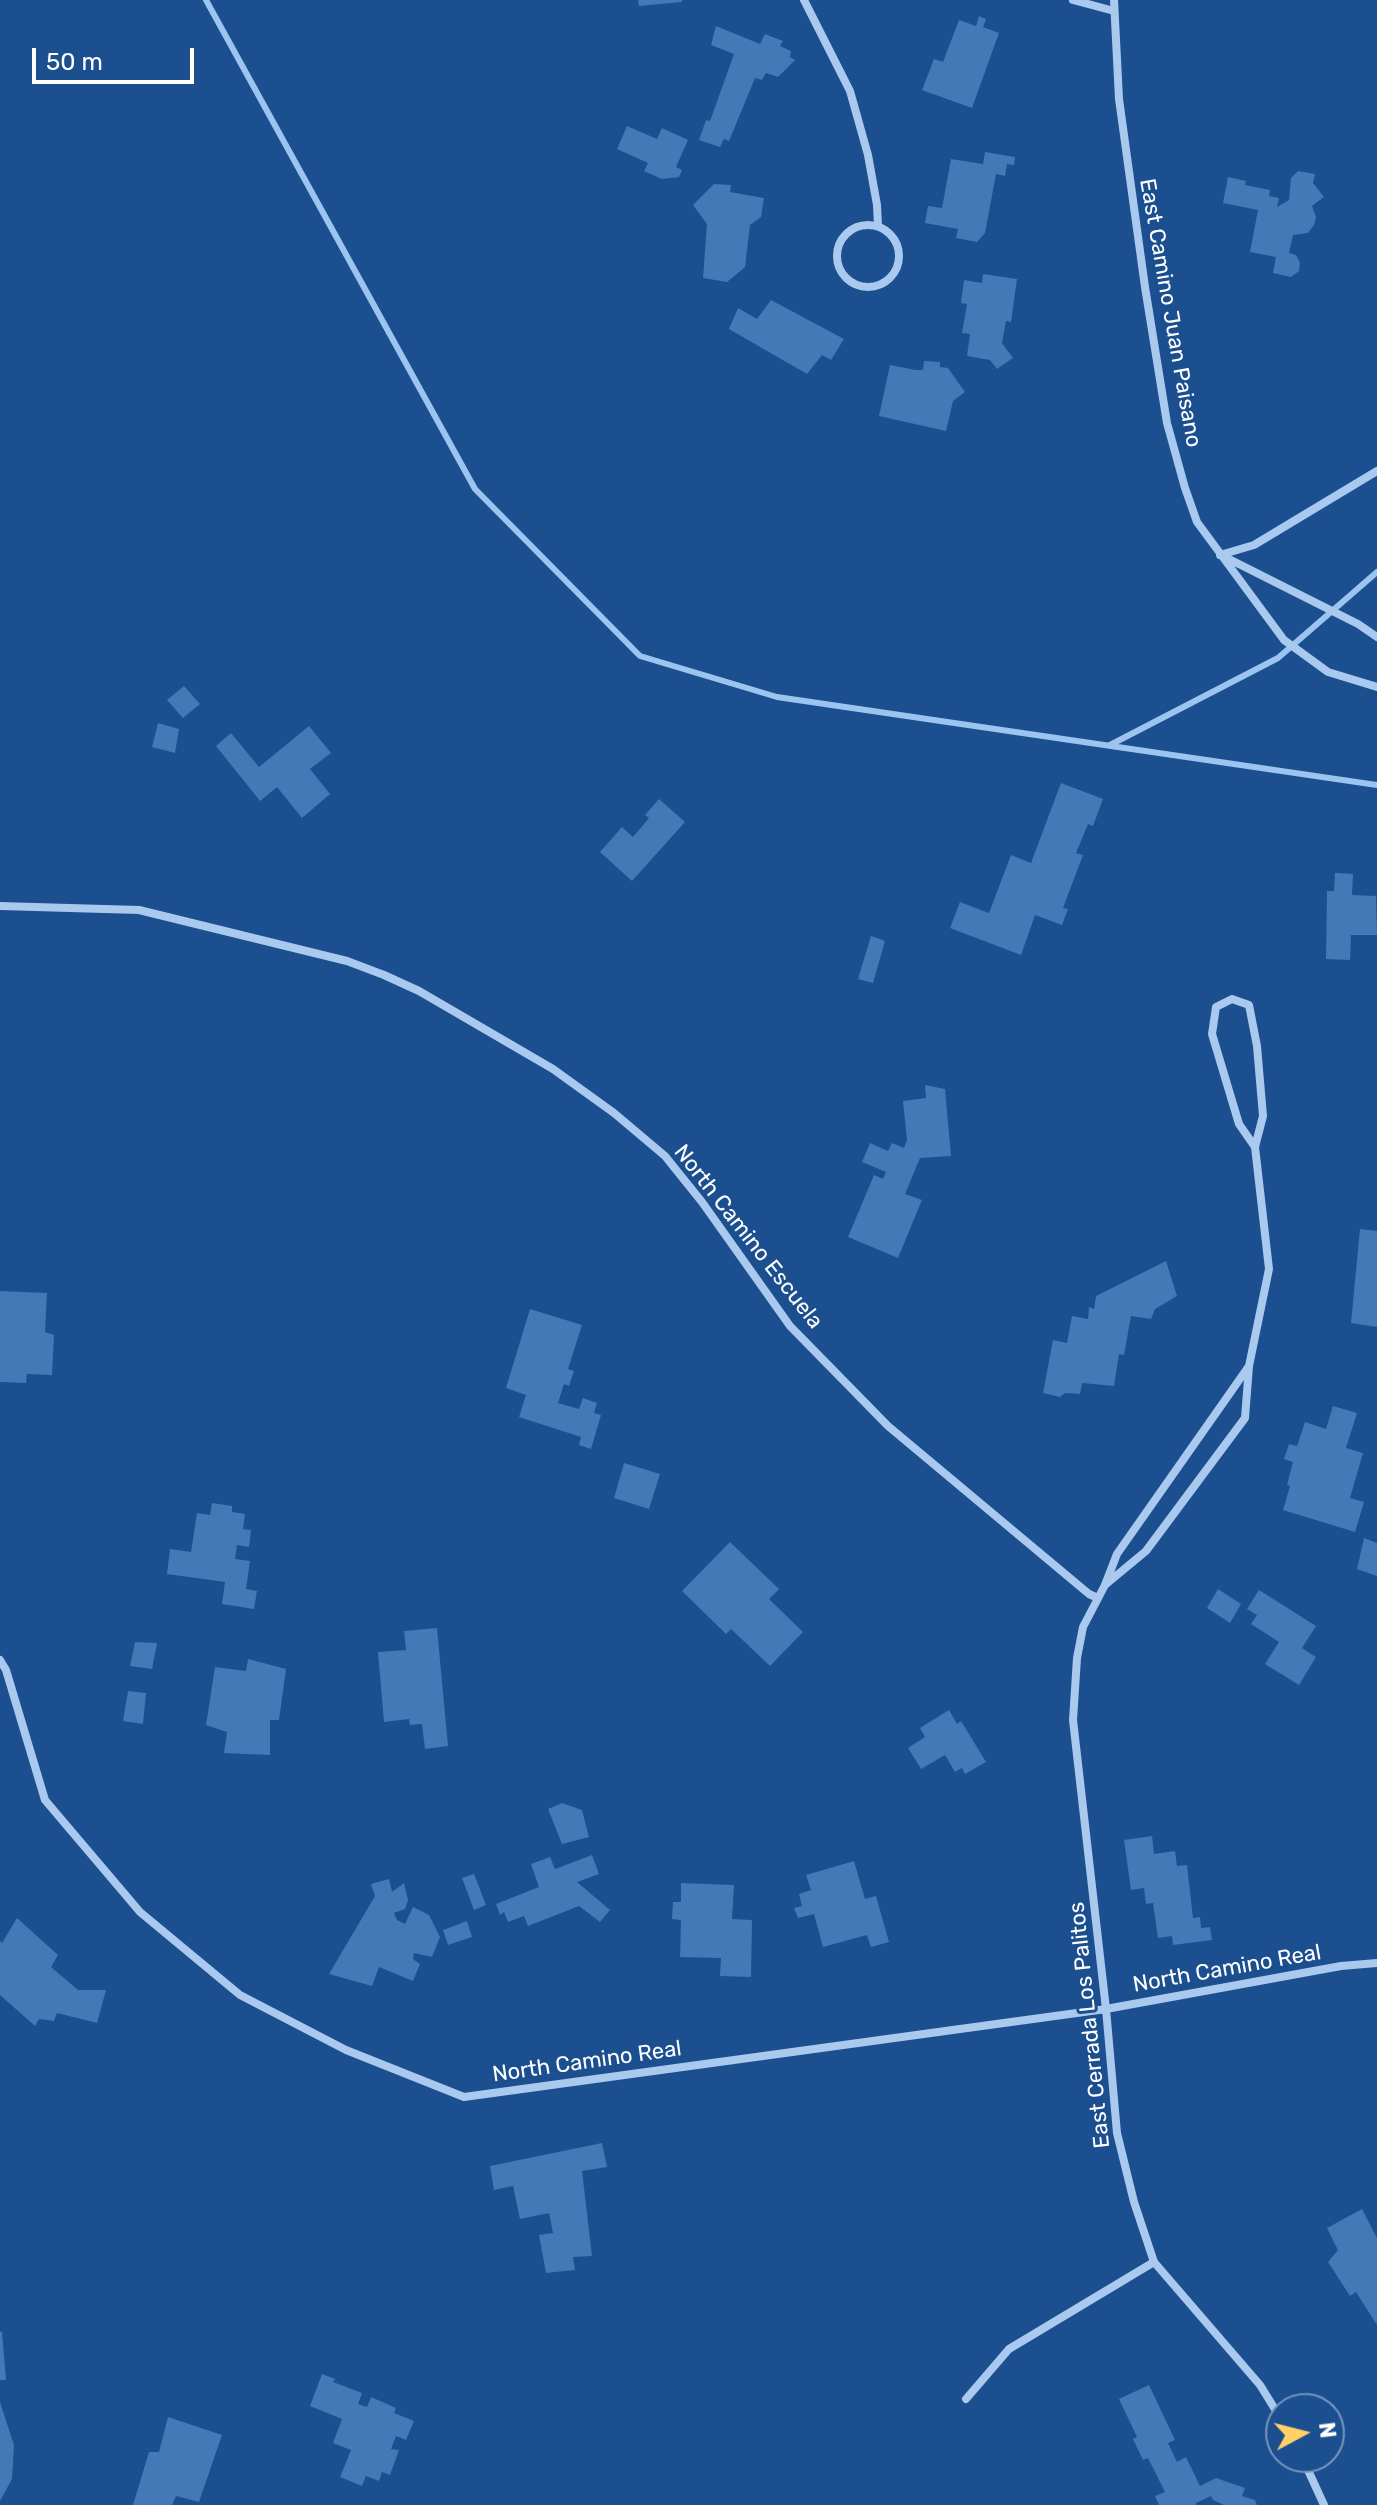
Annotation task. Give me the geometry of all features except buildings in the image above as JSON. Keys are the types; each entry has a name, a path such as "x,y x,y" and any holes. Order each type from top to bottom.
{"street":[{"path":"804,0 850,91 868,155 878,226"},
{"path":"1073,0 1114,11"},
{"name":"East Camino Juan Paisano","path":"1114,0 1119,99 1128,174 1167,423 1197,522 1284,640 1328,672 1377,687"},
{"path":"858,226 878,226 887,231 898,248 896,268 890,277 873,287 852,283 839,268 837,247 849,231 858,226"},
{"path":"1220,555 1254,545 1377,471"},
{"path":"1220,555 1358,624 1377,637"},
{"name":"North Camino Escuela","path":"0,906 139,910 347,961 419,991 553,1069 614,1113 665,1156 702,1202 790,1326 888,1426 1089,1594 1098,1598"},
{"name":"East Cerrada Los Palitos","path":"1105,1585 1146,1551 1245,1418 1249,1366 1269,1269 1255,1147 1263,1116 1257,1046 1249,1005 1232,999 1216,1007 1212,1034 1239,1124 1255,1147"},
{"name":"East Cerrada Los Palitos","path":"1249,1366 1117,1554 1083,1627 1077,1658 1073,1720 1117,2133 1134,2202 1154,2262 1265,2393"},
{"name":"North Camino Real","path":"0,1660 6,1670 45,1800 140,1912 240,1995 346,2050 464,2097 1106,2009 1341,1966 1377,1963"},
{"path":"966,2399 1009,2349 1154,2262"},
{"path":"1309,2473 1324,2505"}],"waterway":[{"path":"206,0 475,489 640,656 777,697 1377,785"},
{"path":"1110,745 1278,658 1377,572"}]}
